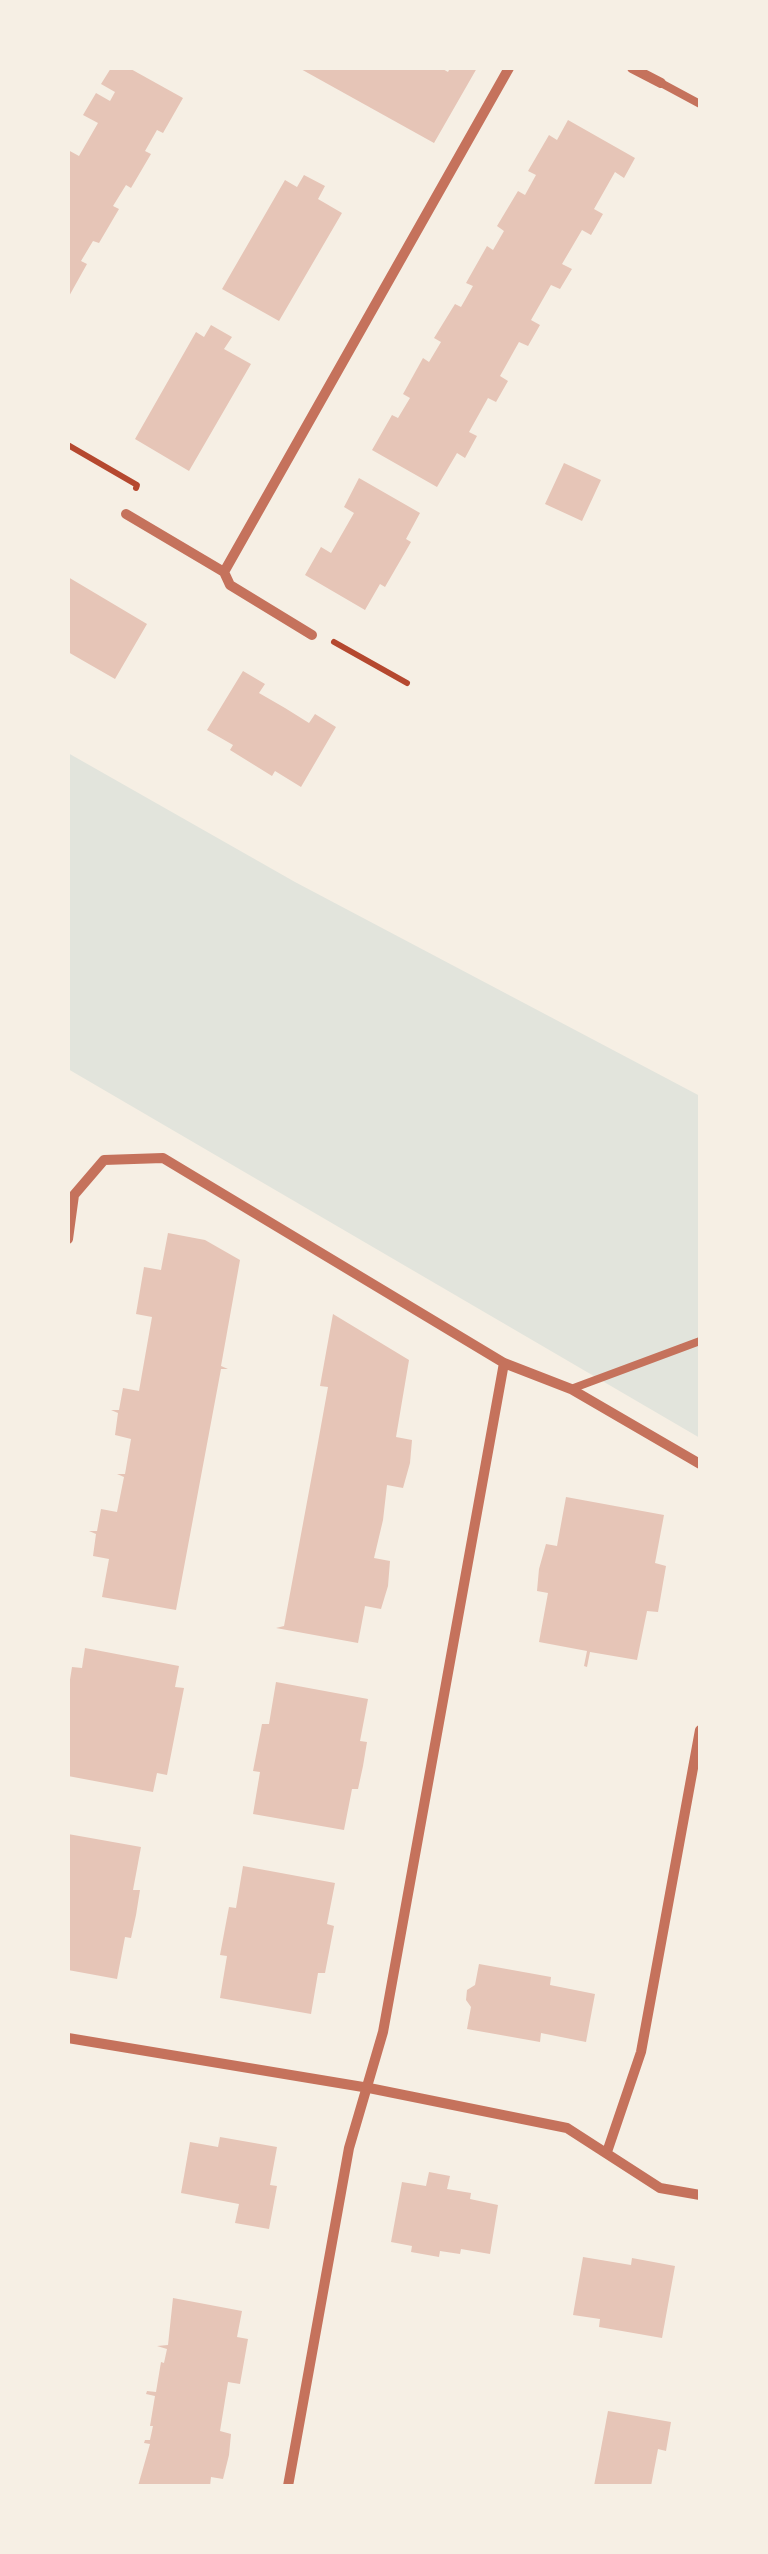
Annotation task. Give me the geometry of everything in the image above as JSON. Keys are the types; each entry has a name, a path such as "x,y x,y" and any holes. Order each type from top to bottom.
{"street":[{"path":"224,572 508,68"},
{"path":"632,68 661,83"},
{"path":"126,514 224,572 230,585 312,635"},
{"path":"68,1240 74,1195 104,1160 163,1158 504,1363 571,1389 700,1464"},
{"path":"288,2486 348,2148 369,2088 386,2012 504,1363"},
{"path":"607,2152 641,2052 700,1730"},
{"path":"68,2038 369,2088 567,2128 660,2188 700,2195"}],"lane":[{"path":"661,83 700,104"},
{"path":"571,1389 700,1341"}],"path":[{"path":"68,445 138,485 126,514"},
{"path":"312,635 327,638 407,683"}],"shaded area":[{"path":"68,753 295,882 700,1096 700,1438 68,1069"}],"building":[{"path":"111,68 129,68 183,98 163,133 157,130 145,151 151,154 131,188 126,185 113,206 119,209 99,243 93,241 81,261 87,264 68,298 68,150 79,156 98,123 83,115 96,93 110,101 115,92 101,84"},
{"path":"299,68 441,68 448,72 450,68 477,68 434,143"},
{"path":"568,120 635,158 624,178 615,172 594,209 603,214 591,235 582,230 562,264 572,269 560,289 551,285 531,320 540,325 528,346 519,342 500,376 508,381 496,402 488,398 469,432 477,436 465,458 457,453 437,487 372,450 392,415 398,418 410,398 403,394 423,358 429,362 441,342 434,338 455,304 461,307 473,286 466,283 487,246 493,250 504,231 497,226 518,191 525,195 536,175 528,171 549,135 557,140"},
{"path":"304,175 325,186 318,199 342,213 279,321 222,289 285,180 297,187"},
{"path":"211,325 232,337 224,349 251,364 189,471 135,439 196,332 204,337"},
{"path":"564,463 601,480 582,521 545,504"},
{"path":"359,478 420,513 406,539 411,542 385,587 380,584 365,610 305,575 321,547 331,553 354,513 344,507"},
{"path":"68,577 147,624 115,679 68,652"},
{"path":"243,671 265,684 259,693 309,723 315,714 336,727 301,787 275,771 272,776 230,750 233,745 207,730"},
{"path":"168,1233 205,1240 240,1260 221,1366 228,1369 221,1369 176,1610 102,1597 109,1559 93,1556 96,1534 89,1531 97,1531 101,1509 117,1512 124,1477 117,1474 125,1474 131,1439 115,1435 118,1413 111,1410 119,1410 123,1388 139,1391 152,1317 136,1314 144,1267 161,1270"},
{"path":"333,1314 409,1360 396,1437 412,1440 410,1463 403,1488 387,1485 374,1558 390,1561 388,1586 381,1609 365,1606 358,1643 276,1628 284,1626 317,1448 328,1387 320,1386"},
{"path":"566,1497 664,1515 655,1563 666,1566 658,1612 647,1611 637,1660 590,1652 587,1667 587,1651 539,1642 548,1593 537,1591 539,1569 546,1544 557,1546"},
{"path":"85,1648 179,1666 175,1687 184,1688 167,1775 157,1773 153,1792 68,1776 68,1692 72,1667 82,1668"},
{"path":"276,1682 368,1699 360,1741 367,1742 363,1766 358,1789 352,1789 344,1830 253,1814 260,1772 253,1771 262,1724 269,1724"},
{"path":"68,1834 141,1847 133,1890 140,1890 136,1915 131,1938 125,1937 117,1979 68,1970"},
{"path":"243,1866 335,1883 327,1924 334,1926 325,1973 318,1973 311,2014 220,1998 227,1956 220,1955 229,1907 236,1908"},
{"path":"479,1964 551,1977 550,1985 595,1994 586,2042 541,2033 540,2042 467,2029 471,2007 466,2000 467,1990 475,1985"},
{"path":"220,2137 277,2147 270,2185 277,2186 269,2229 235,2223 239,2204 181,2193 190,2142 218,2147"},
{"path":"429,2172 450,2176 447,2189 471,2193 470,2199 498,2205 490,2254 461,2249 460,2254 440,2251 439,2257 411,2252 412,2246 391,2242 402,2182 426,2186"},
{"path":"583,2257 631,2265 632,2258 675,2266 662,2338 599,2327 600,2319 573,2315"},
{"path":"173,2298 242,2311 237,2337 248,2339 240,2384 228,2382 220,2431 231,2434 223,2479 211,2477 210,2486 138,2486 150,2444 144,2443 150,2440 153,2426 155,2396 146,2394 156,2392 167,2349 157,2346 168,2345"},
{"path":"608,2411 671,2422 666,2451 658,2449 651,2486 594,2486"}]}
